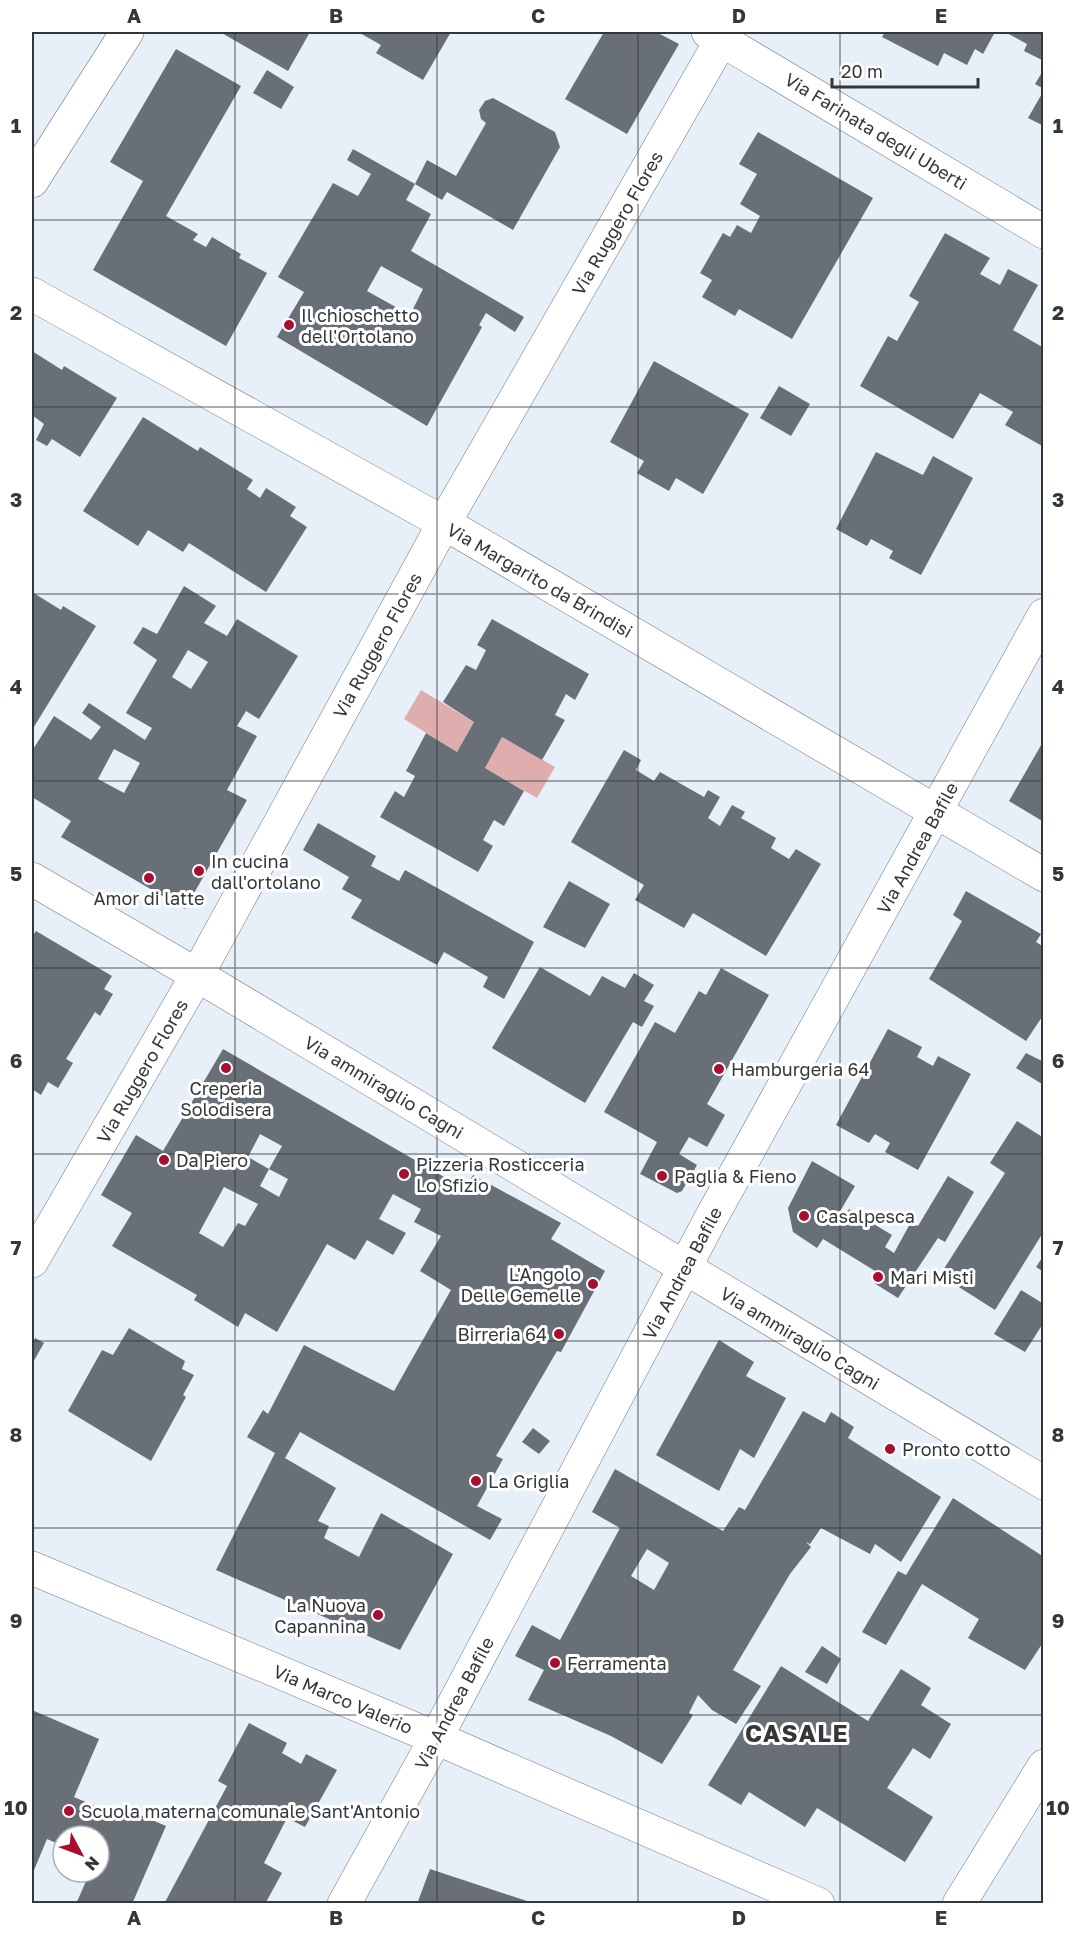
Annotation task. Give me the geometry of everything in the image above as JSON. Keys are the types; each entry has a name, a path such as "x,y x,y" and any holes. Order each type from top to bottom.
{"street":[{"path":"32,181 127,32"},
{"name":"Via Farinata degli Uberti","path":"719,34 1044,232"},
{"name":"Via Ruggero Flores","path":"32,1261 197,975 444,523 719,34"},
{"name":"Via Margarito da Brindisi","path":"32,294 444,523 1044,875"},
{"name":"Via Andrea Bafile","path":"344,1904 436,1738 684,1269 1044,615"},
{"name":"Via ammiraglio Cagni","path":"32,879 197,975 1044,1483"},
{"name":"Via Marco Valerio","path":"32,1568 436,1738 818,1904"},
{"path":"959,1904 1044,1766"}],"shaded area":[{"path":"421,690 474,722 457,752 404,719"},
{"path":"502,737 555,767 537,798 485,768"}],"building":[{"path":"220,32 310,32 288,71"},
{"path":"358,32 451,32 423,80 376,53 381,45"},
{"path":"604,32 656,32 679,44 627,134 565,99"},
{"path":"885,32 995,32 983,54 975,49 967,65 944,53 938,66 882,37"},
{"path":"1005,32 1044,32 1044,61 1024,51 1027,44"},
{"path":"176,49 241,86 166,216 198,234 193,240 206,247 212,237 241,254 239,258 267,273 226,346 93,270 143,181 110,162"},
{"path":"1044,69 1044,89 1035,84"},
{"path":"267,70 294,87 281,109 253,93"},
{"path":"1044,90 1044,126 1028,118"},
{"path":"493,98 555,132 560,147 513,230 447,192 442,200 415,184 427,160 456,176 486,123 481,119 479,110 485,101"},
{"path":"758,132 873,198 792,339 739,309 735,316 702,297 712,280 700,273 723,233 730,237 737,225 751,233 760,216 740,204 757,174 739,164"},
{"path":"353,149 415,184 406,200 431,214 411,251 524,317 515,332 486,313 479,325 482,327 427,426 277,337 304,292 278,277 333,183 358,196 371,174 347,160","holes":["381,266 423,289 410,315 367,291"]},
{"path":"945,233 990,258 980,274 1000,285 1008,269 1038,285 1013,330 1044,348 1044,447 1005,425 1013,412 980,393 953,439 860,386 888,336 897,341 919,302 909,296"},
{"path":"32,351 62,370 64,366 117,398 80,457 52,439 47,446 36,440 44,424 32,415"},
{"path":"654,361 749,414 703,494 676,478 669,491 637,473 644,461 610,442"},
{"path":"779,386 810,404 791,436 760,418"},
{"path":"143,417 198,451 200,447 253,480 247,489 260,498 266,488 296,507 290,516 307,527 266,592 189,543 183,552 148,530 138,546 83,511"},
{"path":"876,452 923,475 933,456 973,478 921,575 889,558 893,551 871,539 867,546 836,529"},
{"path":"184,586 216,606 204,623 227,636 237,619 298,656 259,719 246,711 237,726 257,736 227,790 247,800 185,909 61,837 71,821 32,797 32,751 54,716 91,740 101,727 82,713 89,703 145,740 152,728 126,713 157,660 133,643 143,627 157,634","holes":["188,650 208,662 191,689 172,677","114,749 140,763 124,793 98,779"]},
{"path":"32,592 61,610 63,606 96,626 32,730"},
{"path":"492,619 589,674 575,700 566,694 555,715 565,720 542,760 502,737 485,768 524,791 504,826 494,820 483,840 493,846 478,872 380,817 395,791 404,797 415,776 406,771 426,733 457,752 474,722 443,702 466,665 476,670 486,650 477,645"},
{"path":"1044,740 1044,822 1009,801"},
{"path":"624,750 641,760 636,770 654,781 660,772 704,797 708,790 720,797 708,818 720,826 732,805 745,812 741,818 776,838 771,848 789,859 796,849 821,864 766,956 693,913 684,928 635,900 644,885 571,842"},
{"path":"318,823 376,856 371,866 399,881 405,870 534,942 504,999 483,987 488,977 444,952 437,965 351,918 362,900 342,889 349,877 303,850"},
{"path":"569,881 610,904 585,948 543,927"},
{"path":"966,891 1041,934 1036,942 1044,947 1044,1014 1026,1041 929,979 962,921 953,915"},
{"path":"36,931 112,976 104,989 113,994 100,1016 95,1012 66,1059 73,1063 58,1088 48,1082 41,1095 32,1089 32,937"},
{"path":"540,967 590,996 602,976 625,988 634,973 654,985 644,1001 654,1006 642,1027 633,1022 585,1103 492,1048"},
{"path":"721,968 769,995 707,1104 725,1115 707,1147 689,1137 679,1154 697,1165 682,1191 677,1193 640,1174 657,1142 604,1112 655,1022 675,1033 699,991 706,995"},
{"path":"888,1029 922,1047 917,1057 933,1066 938,1056 971,1074 918,1170 885,1152 890,1143 875,1134 869,1143 836,1125"},
{"path":"223,1049 465,1189 473,1175 561,1223 551,1239 605,1271 561,1352 557,1351 496,1456 503,1459 477,1506 502,1519 490,1540 300,1432 285,1458 336,1488 318,1521 329,1526 324,1538 359,1557 381,1513 453,1554 400,1650 216,1570 275,1453 247,1437 263,1410 268,1414 304,1345 394,1391 451,1290 420,1271 441,1236 414,1222 421,1209 393,1194 379,1219 406,1233 393,1255 367,1240 355,1260 327,1244 277,1332 245,1313 238,1327 194,1300 197,1295 112,1246 132,1213 101,1195 136,1135 163,1151","holes":["260,1134 282,1146 269,1169 248,1157","269,1169 288,1179 279,1197 260,1186","224,1187 258,1204 245,1226 238,1223 223,1247 199,1233"]},
{"path":"1026,1053 1044,1062 1042,1084 1016,1068"},
{"path":"1017,1121 1044,1138 1044,1231 995,1310 940,1275 1005,1173 990,1163"},
{"path":"812,1161 855,1186 836,1218 842,1221 849,1209 892,1235 885,1247 894,1253 911,1222 918,1226 948,1176 974,1192 945,1242 938,1238 898,1298 874,1283 880,1274 823,1239 817,1248 793,1232 788,1208"},
{"path":"1044,1255 1044,1272 1036,1267"},
{"path":"1021,1290 1044,1304 1044,1322 1025,1352 994,1334"},
{"path":"129,1328 185,1361 182,1369 194,1375 183,1395 186,1397 151,1461 68,1411 102,1350 113,1355"},
{"path":"35,1338 44,1343 32,1364 32,1345"},
{"path":"719,1340 754,1362 746,1376 786,1398 754,1458 740,1449 719,1491 656,1455"},
{"path":"803,1411 825,1423 831,1412 854,1427 848,1438 941,1497 901,1562 875,1544 870,1554 821,1528 810,1544 806,1542 811,1547 790,1574 733,1670 761,1686 736,1724 712,1710 698,1695 689,1713 693,1715 662,1764 611,1736 528,1700 544,1670 515,1656 532,1625 560,1640 620,1528 592,1512 615,1469 723,1531 739,1507 745,1510","holes":["647,1549 669,1563 654,1590 631,1576"]},
{"path":"533,1428 550,1441 539,1454 522,1442"},
{"path":"953,1498 1044,1557 1044,1641 1025,1670 968,1638 979,1619 922,1584 886,1645 862,1632 898,1571 906,1575"},
{"path":"822,1646 841,1659 827,1684 805,1672"},
{"path":"781,1666 868,1721 901,1669 931,1688 921,1705 951,1724 930,1759 913,1748 887,1788 933,1817 905,1862 817,1808 805,1827 749,1792 741,1805 708,1785"},
{"name":"Scuola materna comunale Sant'Antonio","path":"32,1710 99,1739 74,1797 116,1815 119,1806 166,1826 132,1904 76,1904 85,1884 111,1884 111,1824 51,1824 51,1841 47,1839 32,1875"},
{"path":"249,1723 287,1743 282,1753 301,1764 306,1754 337,1770 305,1827 287,1818 264,1863 282,1873 265,1904 164,1904 227,1786 218,1781"},
{"path":"430,1869 533,1903 533,1904 417,1904"}],"place":[{"name":"Il chioschetto dell'Ortolano","path":"289,325"},
{"name":"In cucina dall'ortolano","path":"199,871"},
{"name":"Amor di latte","path":"149,878"},
{"name":"Creperia Solodisera","path":"226,1068"},
{"name":"Hamburgeria 64","path":"719,1069"},
{"name":"Da Piero","path":"164,1160"},
{"name":"Pizzeria Rosticceria Lo Sfizio","path":"404,1174"},
{"name":"Paglia & Fieno","path":"662,1176"},
{"name":"Casalpesca","path":"804,1216"},
{"name":"Mari Misti","path":"878,1277"},
{"name":"L'Angolo Delle Gemelle","path":"593,1284"},
{"name":"Birreria 64","path":"559,1334"},
{"name":"Pronto cotto","path":"890,1449"},
{"name":"La Griglia","path":"476,1481"},
{"name":"La Nuova Capannina","path":"378,1615"},
{"name":"Ferramenta","path":"555,1663"},
{"name":"Scuola materna comunale Sant'Antonio","path":"69,1811"}],"district":[{"name":"CASALE","path":"797,1732"}]}
